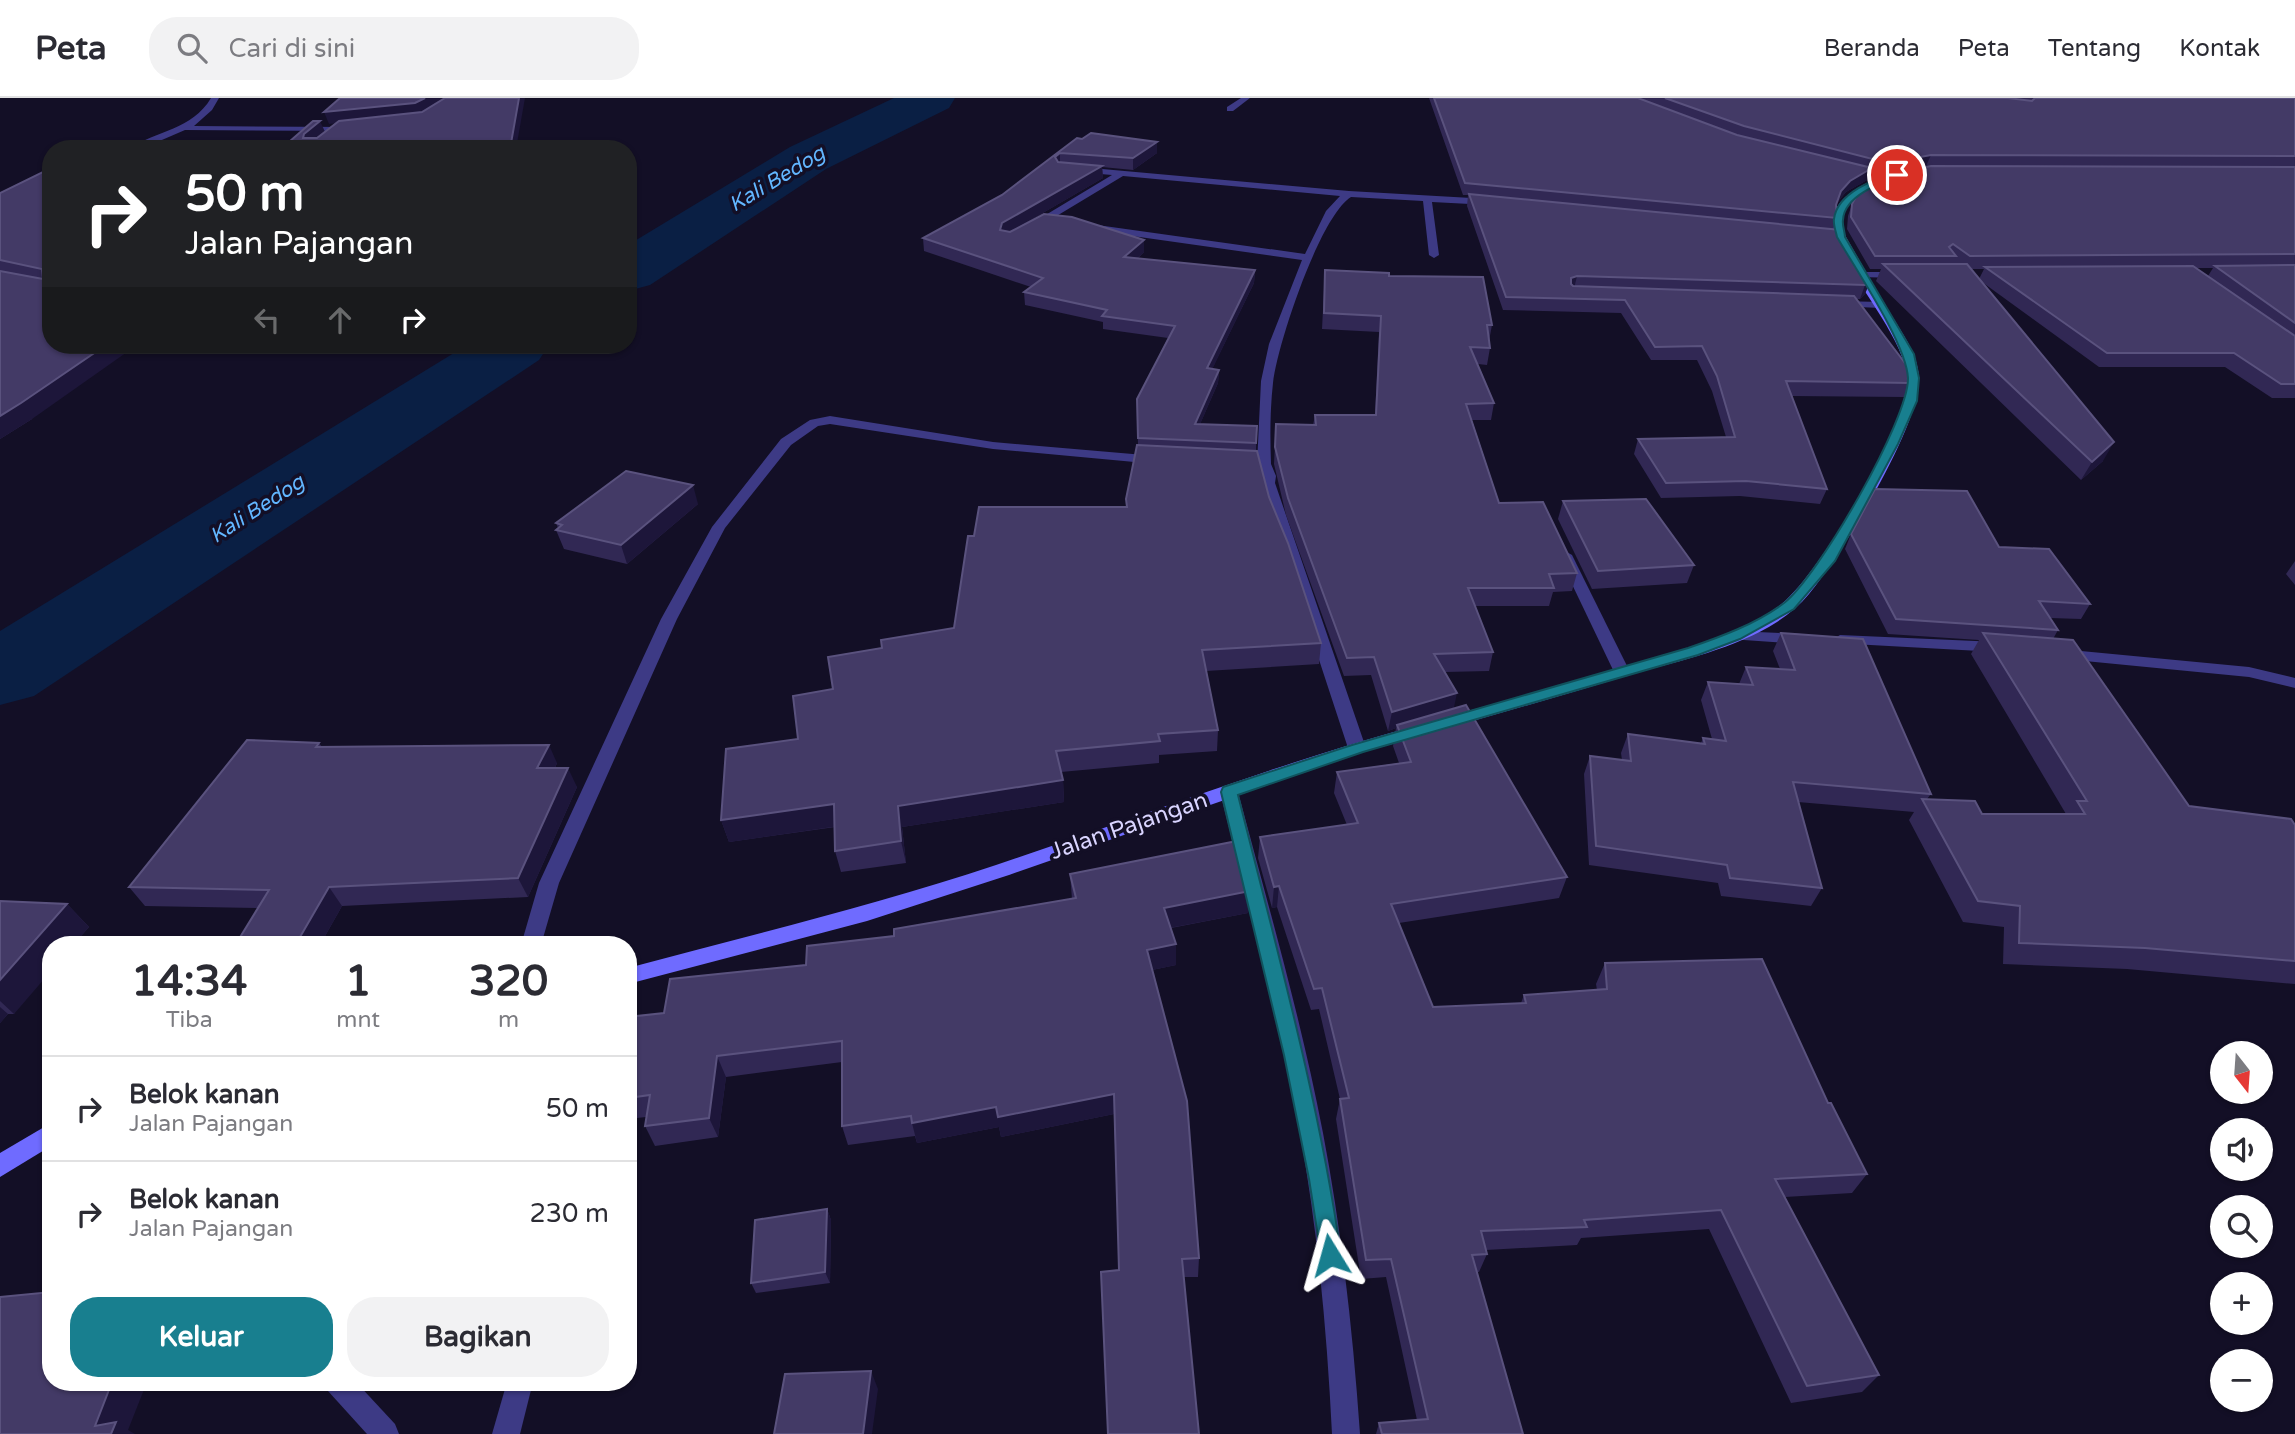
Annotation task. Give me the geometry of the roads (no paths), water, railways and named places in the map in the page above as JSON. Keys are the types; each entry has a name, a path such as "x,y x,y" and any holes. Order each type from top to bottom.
{"main road":[{"name":"Jalan Pajangan","path":"637,974 867,913 1015,866 1357,748 1622,672 1735,636 1790,606 1828,561 1892,444 1912,401 1913,378 1909,354 1862,275 1834,236 1844,206 1853,196 1890,177"},
{"path":"0,1166 42,1139"}],"street":[{"path":"154,140 207,113 215,98"},
{"path":"1230,109 1246,98"},
{"path":"182,128 362,128"},
{"path":"327,140 341,129"},
{"path":"1831,166 1890,177"},
{"path":"1074,169 1349,194 1502,204"},
{"path":"1026,230 1122,173"},
{"path":"1349,194 1338,201 1331,211 1308,258 1275,344 1267,381 1257,464 1296,563 1357,748"},
{"path":"1427,197 1434,255"},
{"path":"1045,220 1058,222"},
{"path":"1084,226 1308,258"},
{"path":"1862,275 1917,275"},
{"path":"1825,303 1881,305"},
{"path":"534,936 549,883 669,619 719,527 794,435 814,423 830,420 1009,449 1074,456 1169,460"},
{"path":"1556,536 1622,672"},
{"path":"1735,636 2018,649"},
{"path":"2044,652 2249,672 2295,683"},
{"path":"1229,792 1294,1055 1320,1179 1340,1331 1346,1434"},
{"path":"347,1391 385,1434"},
{"path":"506,1434 518,1391"}],"waterway":[{"name":"Kali Bedog","path":"637,266 808,158 932,98"},
{"name":"Kali Bedog","path":"0,674 501,354"}]}
